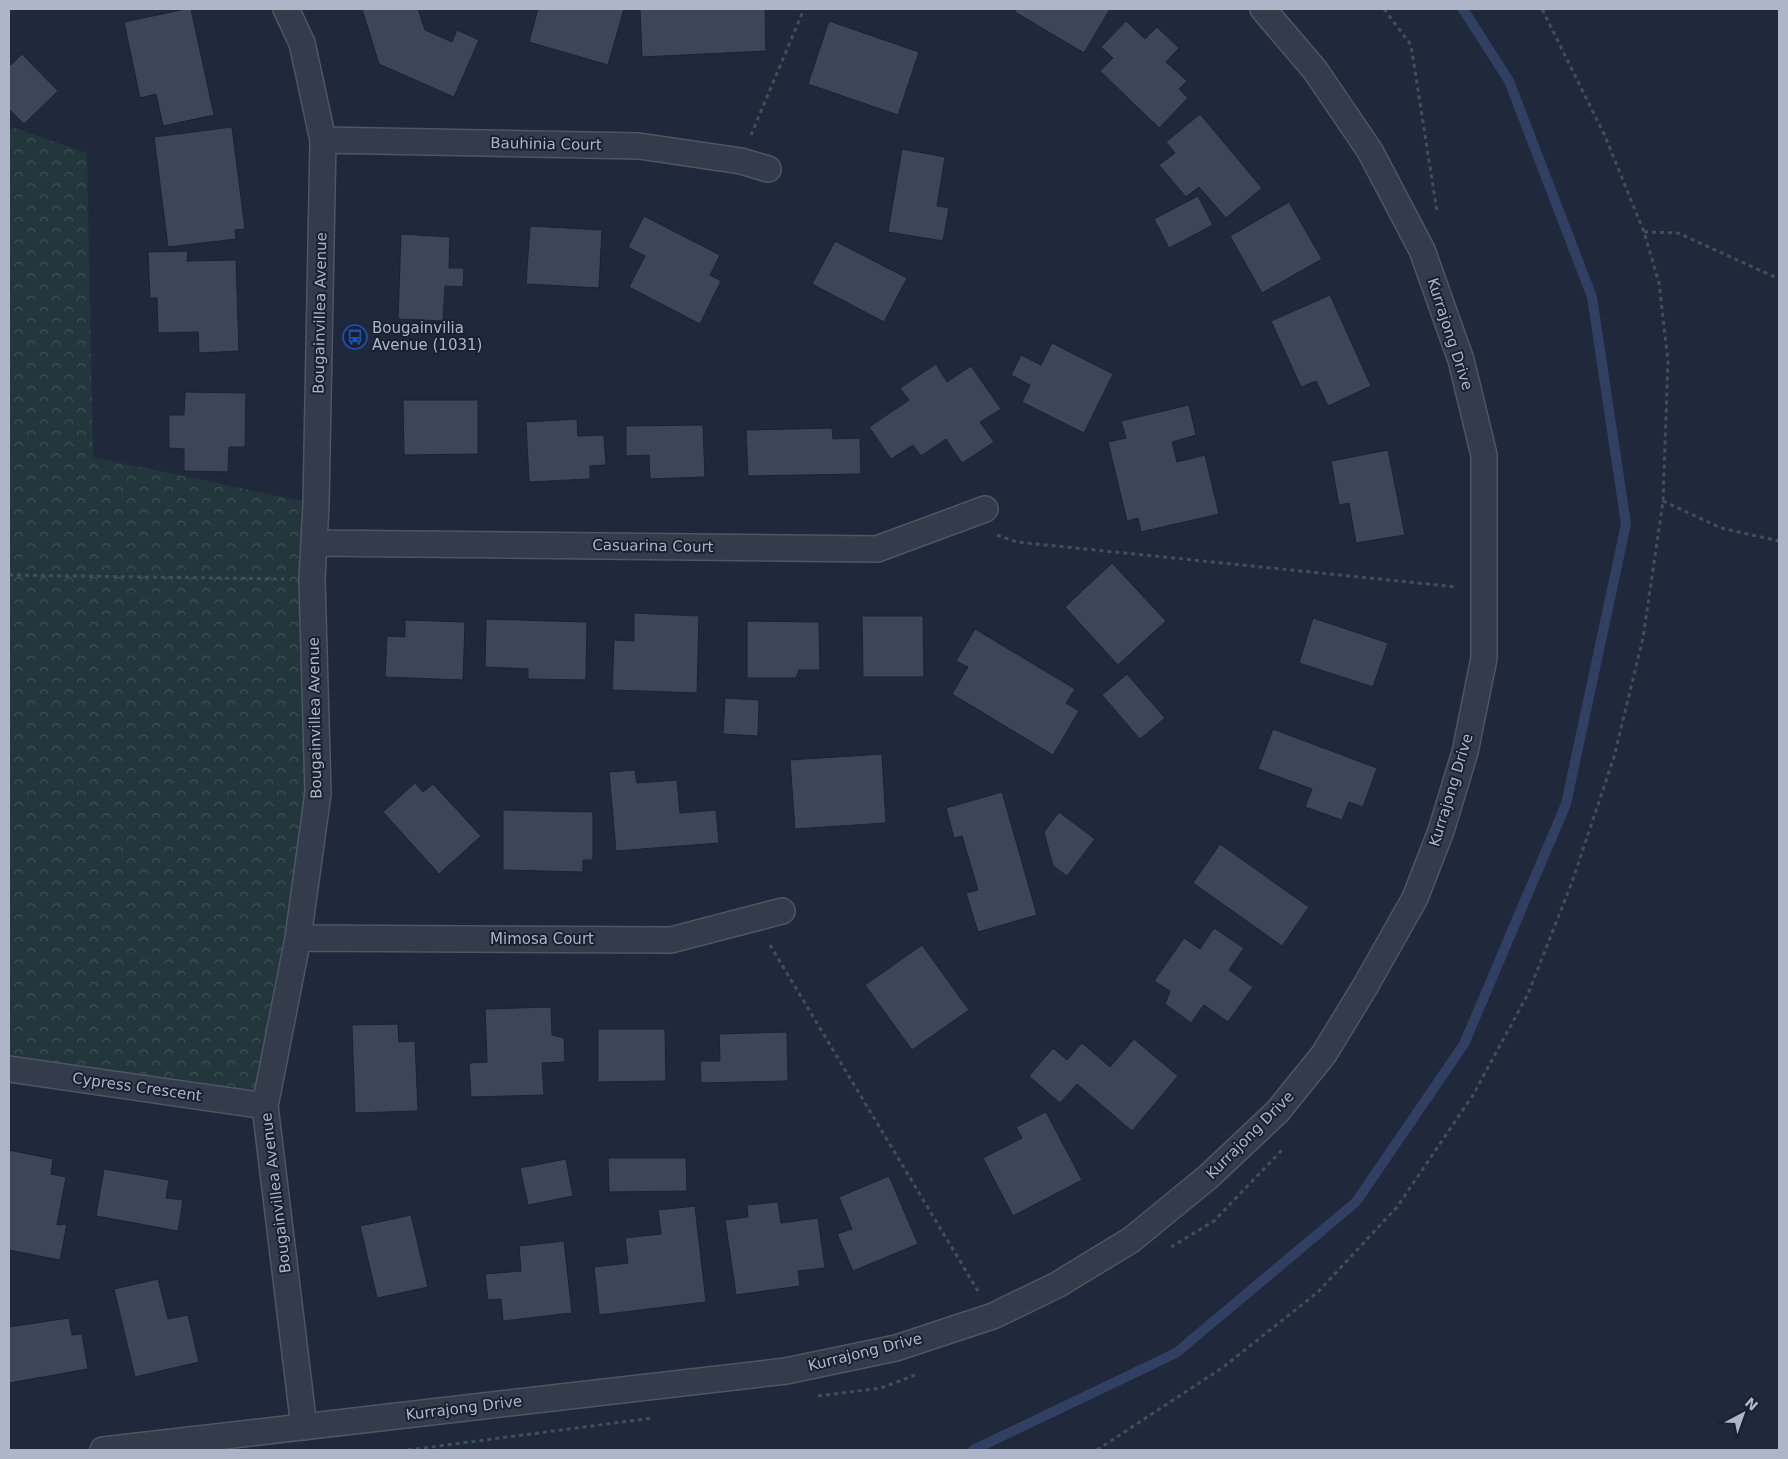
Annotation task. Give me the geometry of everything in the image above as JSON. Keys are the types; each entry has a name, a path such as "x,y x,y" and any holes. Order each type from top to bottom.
{"street":[{"name":"Bougainvillea Avenue","path":"286,9 302,42 323,140 316,504 312,579 318,794 298,938 265,1106 304,1427"},
{"name":"Kurrajong Drive","path":"103,1450 786,1371 896,1348 993,1316 1057,1285 1131,1240 1208,1177 1278,1112 1324,1054 1366,985 1415,898 1441,831 1465,752 1484,658 1484,455 1462,360 1422,250 1370,151 1315,70 1263,9"},
{"name":"Bauhinia Court","path":"323,140 640,146 741,161 768,169"},
{"name":"Casuarina Court","path":"314,543 876,548 985,509"},
{"name":"Mimosa Court","path":"298,938 672,940 782,911"},
{"name":"Cypress Crescent","path":"9,1069 265,1106"}],"path":[{"path":"741,161 804,9"},
{"path":"1384,9 1411,45 1437,216"},
{"path":"1098,1450 1222,1368 1318,1292 1397,1207 1473,1095 1528,994 1572,882 1614,757 1643,638 1663,502 1668,361 1659,283 1644,232 1605,136 1542,9"},
{"path":"1644,232 1678,233 1779,279"},
{"path":"1663,502 1721,528 1779,541"},
{"path":"953,521 1017,542 1485,590"},
{"path":"9,575 312,579"},
{"path":"754,918 993,1316"},
{"path":"1163,1252 1214,1221 1285,1147"},
{"path":"812,1397 881,1388 926,1370"},
{"path":"408,1450 654,1418"}],"green space":[{"path":"12,127 87,153 93,457 316,504 318,793 265,1106 9,1069 9,131"}],"building":[{"path":"191,9 214,115 163,126 156,94 140,98 124,22"},
{"path":"362,9 418,9 425,30 452,42 457,30 479,40 454,97 379,64"},
{"path":"538,9 624,9 608,65 529,42"},
{"path":"640,9 765,9 766,51 642,57"},
{"path":"1017,9 1110,9 1084,53 1015,12"},
{"path":"829,21 919,52 898,115 808,84"},
{"path":"1126,21 1145,39 1157,27 1179,48 1166,62 1187,81 1179,89 1188,98 1159,128 1100,71 1113,58 1101,47"},
{"path":"22,54 58,91 24,124 9,109 9,63 11,65"},
{"path":"1200,114 1262,188 1226,218 1199,187 1186,197 1159,165 1175,153 1166,142"},
{"path":"232,127 245,229 235,230 236,239 168,247 154,137"},
{"path":"902,149 945,157 937,206 949,208 943,241 888,232"},
{"path":"1198,196 1213,225 1169,248 1154,219"},
{"path":"1289,202 1322,259 1262,293 1230,236"},
{"path":"644,216 720,255 710,275 721,281 700,324 629,287 645,256 628,247"},
{"path":"530,226 602,230 599,288 526,284"},
{"path":"401,234 450,237 449,268 464,268 463,287 445,286 443,321 398,319"},
{"path":"835,241 907,278 884,322 812,284"},
{"path":"188,251 187,261 236,260 239,351 199,353 198,332 158,333 157,298 150,298 148,252"},
{"path":"1330,295 1371,386 1328,406 1316,381 1301,387 1271,321"},
{"path":"1052,343 1113,374 1084,433 1022,402 1030,385 1011,375 1021,355 1041,365"},
{"path":"936,364 947,382 971,366 1001,409 980,422 994,442 962,463 946,439 921,456 913,445 891,459 869,427 909,400 900,388"},
{"path":"185,392 246,393 245,447 229,447 228,472 184,471 184,449 169,448 169,415 184,415"},
{"path":"403,400 478,400 478,454 404,455"},
{"path":"1189,405 1196,435 1172,442 1177,462 1205,455 1219,514 1141,532 1138,518 1127,521 1108,442 1126,438 1121,421"},
{"path":"577,419 578,436 604,435 606,465 590,466 590,479 529,482 526,422"},
{"path":"703,425 705,477 650,479 649,455 626,456 626,426"},
{"path":"832,428 833,439 860,438 861,474 748,476 746,430"},
{"path":"1388,450 1405,535 1356,543 1349,503 1339,505 1331,461"},
{"path":"1112,563 1166,621 1118,665 1065,607"},
{"path":"634,613 699,616 697,693 612,690 614,640 634,641"},
{"path":"862,616 923,616 924,677 863,677"},
{"path":"1313,618 1388,643 1373,687 1299,663"},
{"path":"486,619 587,622 586,680 528,679 528,669 485,667"},
{"path":"405,620 465,622 463,680 385,677 387,636 405,637"},
{"path":"747,621 819,622 820,670 799,670 796,678 747,678"},
{"path":"975,629 1075,689 1066,703 1079,711 1053,755 952,694 968,667 956,661"},
{"path":"1127,674 1165,718 1140,739 1102,695"},
{"path":"725,698 759,700 758,736 723,734"},
{"path":"1273,729 1377,768 1363,807 1349,802 1342,820 1305,807 1312,789 1258,769"},
{"path":"882,754 886,823 795,829 790,760"},
{"path":"635,770 637,783 677,780 680,813 716,810 719,843 616,851 609,772"},
{"path":"415,783 423,792 433,784 481,836 439,874 383,812"},
{"path":"1002,792 1037,915 978,932 966,893 978,890 962,836 954,838 946,808"},
{"path":"503,810 593,812 593,860 583,860 583,872 503,870"},
{"path":"1059,812 1095,839 1067,876 1053,866 1044,832"},
{"path":"1220,844 1309,907 1282,946 1193,883"},
{"path":"1214,928 1244,948 1229,970 1253,987 1228,1022 1204,1005 1191,1023 1165,1004 1170,991 1154,981 1184,938 1200,949"},
{"path":"922,945 969,1010 912,1050 865,985"},
{"path":"551,1007 552,1035 564,1038 565,1062 542,1063 544,1095 471,1097 469,1063 487,1062 485,1009"},
{"path":"398,1024 399,1042 415,1041 418,1111 355,1113 352,1025"},
{"path":"598,1029 665,1029 666,1081 598,1082"},
{"path":"787,1032 788,1081 701,1083 700,1061 720,1061 719,1034"},
{"path":"1134,1039 1178,1076 1132,1131 1077,1084 1060,1103 1029,1076 1053,1048 1067,1060 1082,1043 1110,1067"},
{"path":"1046,1112 1082,1180 1013,1216 983,1158 1022,1138 1016,1127"},
{"path":"9,1150 53,1159 51,1174 66,1177 57,1225 67,1224 60,1260 9,1250"},
{"path":"608,1158 686,1158 687,1191 609,1192"},
{"path":"566,1159 573,1196 528,1205 520,1168"},
{"path":"104,1169 169,1180 166,1198 183,1200 178,1231 96,1216"},
{"path":"889,1176 918,1244 853,1271 837,1234 852,1229 839,1197"},
{"path":"778,1202 781,1223 818,1218 825,1268 798,1271 800,1286 736,1295 725,1220 748,1217 747,1205"},
{"path":"695,1206 706,1302 599,1315 594,1267 628,1263 625,1238 661,1234 658,1210"},
{"path":"411,1215 428,1287 377,1298 360,1226"},
{"path":"564,1241 572,1313 503,1321 501,1299 488,1300 485,1274 521,1271 519,1246"},
{"path":"158,1279 168,1319 188,1315 199,1362 135,1377 114,1289"},
{"path":"69,1318 72,1335 82,1334 88,1369 9,1383 9,1327"}],"waterway":[{"path":"973,1450 1176,1353 1356,1202 1464,1044 1566,804 1626,524 1592,297 1509,81 1463,9"}],"place":[{"name":"Bougainvilia Avenue (1031)","path":"355,337"}]}
